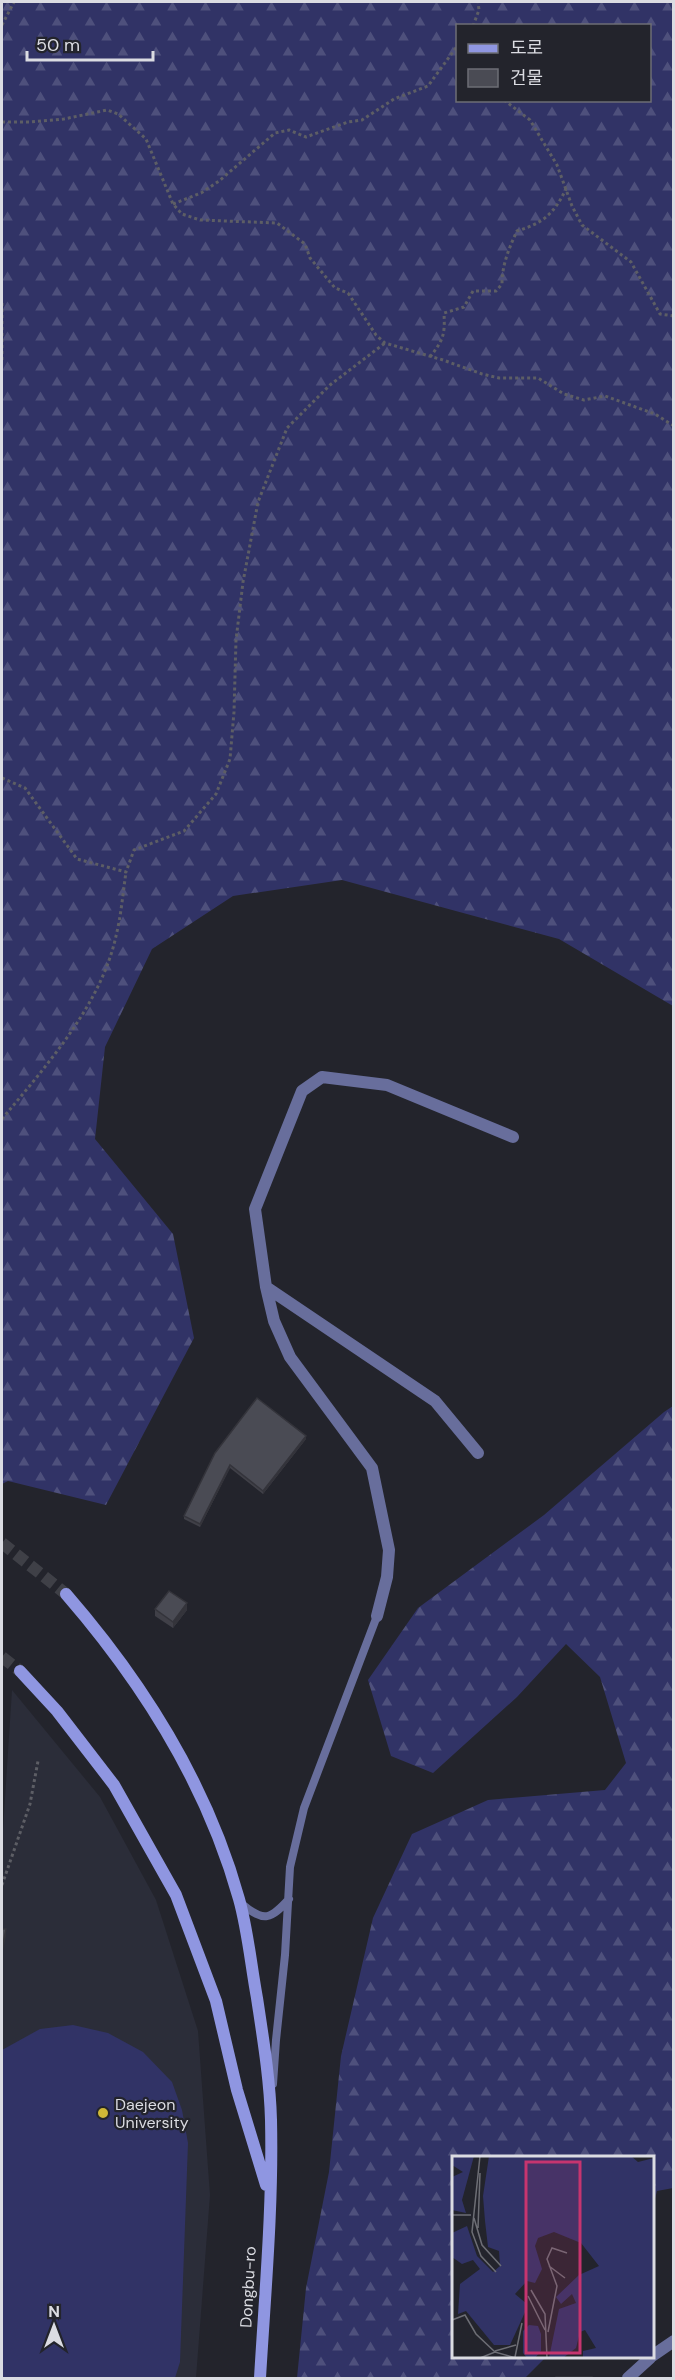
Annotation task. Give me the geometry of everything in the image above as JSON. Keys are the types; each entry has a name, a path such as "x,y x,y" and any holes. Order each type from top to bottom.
{"main road":[{"name":"Dongbu-ro","path":"66,1594 104,1638 148,1701 189,1768 221,1841 240,1902 261,2028 271,2118 270,2198 260,2379"},
{"path":"20,1671 57,1711 114,1785 176,1896 216,2001 237,2090 270,2198"}],"street":[{"path":"377,1616 387,1577 389,1550 372,1468 290,1357 274,1321 266,1287 255,1209 302,1091 322,1077 387,1085 513,1137"},
{"path":"266,1287 435,1401 478,1454"},
{"path":"654,2354 674,2341"},
{"path":"628,2379 648,2359"}],"lane":[{"path":"271,2118 290,1868 304,1808 377,1616"},
{"path":"240,1902 253,1913 265,1918 274,1915 289,1899"}],"path":[{"path":"2,25 14,2"},
{"path":"474,24 479,10 477,2"},
{"path":"173,204 201,193 219,181 275,133 290,130 306,137 348,122 362,120 394,99 428,86 456,48"},
{"path":"507,102 530,120 557,165 572,206 582,225 630,262 660,314 674,316"},
{"path":"2,122 53,120 107,110 118,114 146,139 173,204 182,214 200,220 277,224 305,244 310,258 335,288 348,293 376,335 385,343 499,378 538,378 564,394 584,400 605,396 655,414 674,426"},
{"path":"430,357 441,342 446,330 444,313 464,307 473,291 496,291 502,284 502,273 509,248 517,231 543,220 558,206 566,189"},
{"path":"2,303 2,360"},
{"path":"2,1119 82,1017 102,976 116,938 126,872 134,850 184,831 216,794 230,759 236,640 243,582 258,502 287,428 330,385 385,343"},
{"path":"2,778 25,788 77,859 126,872"},
{"path":"2,1885 30,1804 38,1761"}],"shaded area":[{"name":"Daejeon University","path":"12,1690 100,1797 156,1900 198,2031 210,2195 196,2378 2,2378 2,1845"}],"green space":[{"path":"2,2 673,2 673,1006 559,939 342,880 233,896 152,949 105,1047 95,1139 173,1234 194,1338 106,1505 8,1481 2,1484"},
{"path":"673,1406 673,2188 657,2191 654,2202 654,2156 452,2156 452,2359 544,2359 525,2378 297,2378 306,2288 329,2172 341,2056 373,1918 412,1834 488,1800 605,1790 626,1763 600,1677 566,1644 517,1697 433,1773 391,1756 368,1680 418,1608 544,1515"},
{"path":"73,2025 108,2033 143,2052 172,2082 182,2110 188,2143 180,2362 175,2378 2,2378 2,2050 40,2029"}],"building":[{"path":"257,1398 306,1436 263,1491 230,1465 200,1524 184,1516 215,1453"},
{"path":"169,1591 187,1603 173,1622 155,1609"},
{"path":"2,1929 6,1929 2,1949"},
{"path":"556,2377 592,2377 592,2379 556,2379"}],"tunnel":[{"path":"2,1543 66,1594"},
{"path":"2,1657 20,1671"}],"place":[{"name":"Daejeon University","path":"103,2113"}]}
